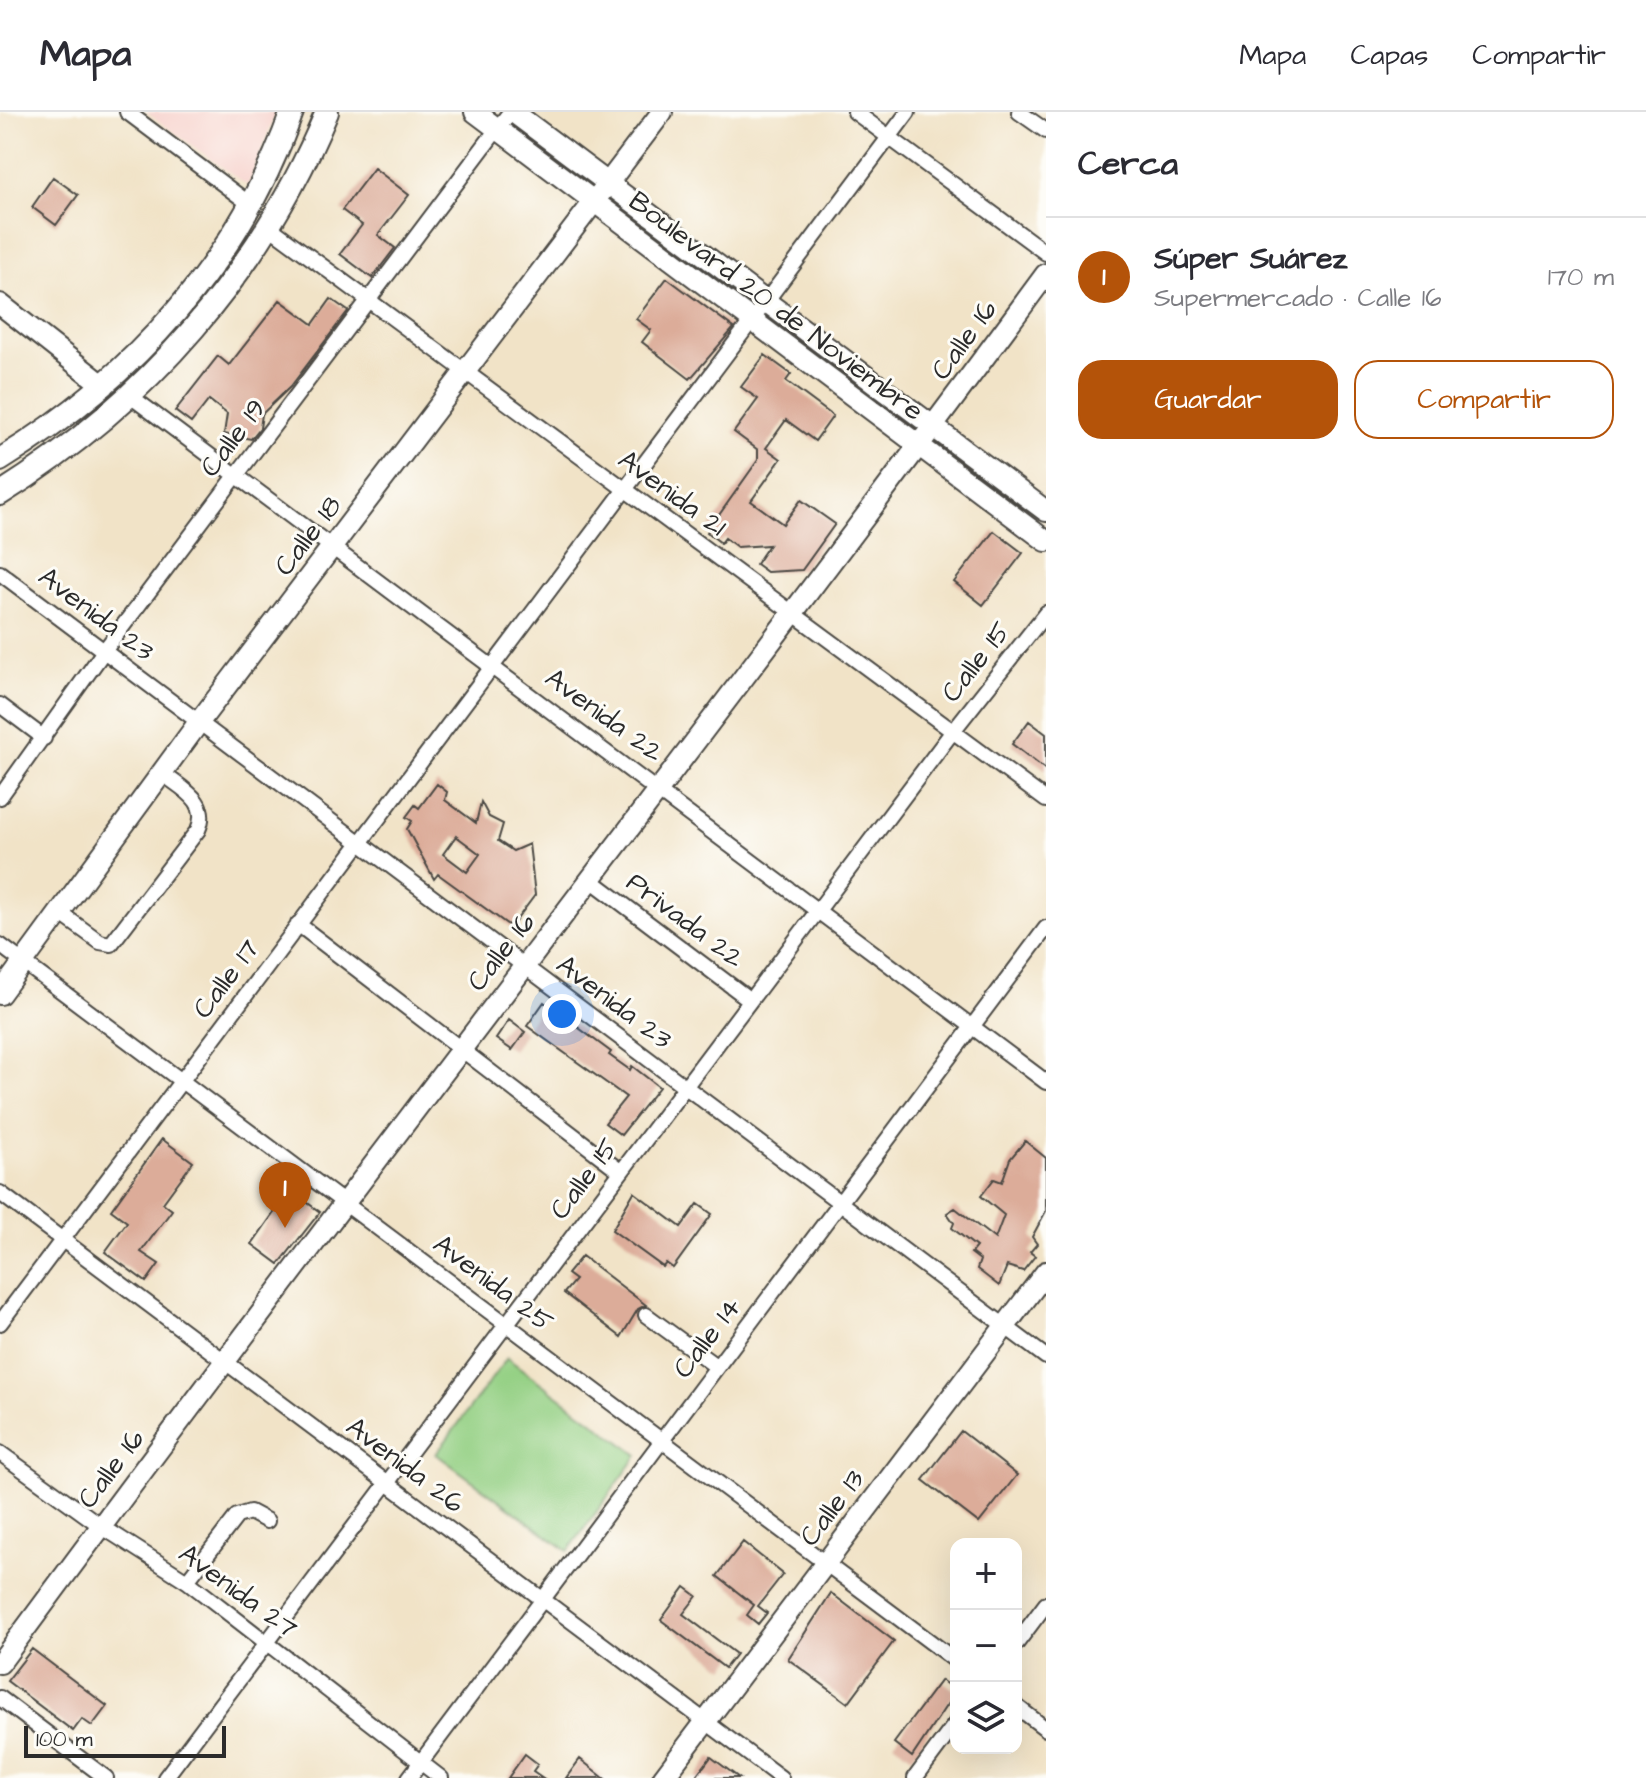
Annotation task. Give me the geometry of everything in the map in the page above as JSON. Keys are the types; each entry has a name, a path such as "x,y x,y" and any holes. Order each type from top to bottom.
{"main road":[{"path":"0,460 104,386 187,301 251,205 292,112"},
{"path":"0,494 83,438 184,342 215,304 268,226 327,112"}],"street":[{"path":"127,112 251,205"},
{"name":"Boulevard 20 de Noviembre","path":"475,112 1046,541"},
{"name":"Boulevard 20 de Noviembre","path":"512,112 935,425 1046,511"},
{"name":"Calle 19","path":"0,797 104,651 512,112"},
{"name":"Calle 18","path":"0,994 199,722 662,112"},
{"path":"855,112 1046,253"},
{"name":"Calle 17","path":"0,1323 908,112"},
{"path":"1019,112 1046,131"},
{"name":"Avenida 21","path":"268,226 1046,800"},
{"name":"Calle 16","path":"0,1663 461,1046 794,614 1046,274"},
{"path":"0,304 104,386"},
{"name":"Avenida 22","path":"129,395 660,789 1046,1082"},
{"name":"Avenida 23","path":"0,573 1046,1357"},
{"name":"Calle 15","path":"165,1778 265,1640 388,1483 620,1171 1046,613"},
{"path":"0,705 44,738"},
{"path":"60,913 100,942 111,944 189,842 203,818 203,809 162,773"},
{"name":"Privada 22","path":"591,880 750,1000"},
{"path":"298,924 461,1046 620,1171"},
{"name":"Calle 14","path":"409,1778 1046,928"},
{"name":"Avenida 25","path":"0,945 950,1657"},
{"name":"Avenida 26","path":"0,1193 781,1778"},
{"name":"Calle 13","path":"663,1778 1046,1272"},
{"path":"646,1315 717,1367"},
{"name":"Avenida 27","path":"0,1453 101,1526 187,1581 441,1778"},
{"path":"187,1581 237,1516 250,1512 267,1521"},
{"path":"1022,1636 1046,1604"},
{"path":"0,1698 106,1778"},
{"path":"1022,1711 1046,1729"},
{"path":"915,1778 950,1731"}],"shaded area":[{"path":"146,112 276,112 248,186"}],"green space":[{"path":"507,1358 638,1455 568,1551 436,1454"}],"building":[{"path":"374,168 409,195 378,235 395,248 372,278 340,254 362,225 342,210"},
{"path":"53,177 78,195 56,225 32,207"},
{"path":"667,278 734,328 690,379 642,342 651,330 636,319"},
{"path":"331,299 348,311 291,386 262,414 260,428 251,439 224,434 227,414 209,400 191,423 175,411 218,356 229,365 280,300 313,324"},
{"path":"765,355 791,374 786,381 833,416 815,441 786,420 766,448 781,459 751,501 783,524 801,500 835,524 802,570 767,572 756,564 769,545 737,547 725,538 721,543 707,532 758,460 758,450 734,432 758,399 741,387"},
{"path":"994,531 1023,553 983,605 954,582"},
{"path":"1029,721 1046,734 1046,770 1012,744"},
{"path":"437,784 447,792 445,800 476,823 481,802 489,817 503,824 498,841 513,851 529,844 535,895 511,927 438,874 434,879 407,829 412,821 406,817 415,805 419,808","holes":["456,836 480,854 467,872 443,854"]},
{"path":"544,1002 611,1052 609,1055 630,1070 632,1066 659,1087 621,1135 605,1123 626,1097 527,1026"},
{"path":"509,1020 525,1032 512,1050 496,1039"},
{"path":"162,1139 193,1162 163,1203 172,1210 141,1252 159,1264 146,1282 105,1252 127,1222 111,1210"},
{"path":"1025,1141 1046,1158 1046,1211 1032,1237 1037,1244 1030,1252 1035,1256 1023,1271 1007,1266 999,1286 977,1269 980,1260 971,1253 976,1247 952,1228 954,1223 947,1213 955,1208 995,1239 1004,1215 981,1196 994,1179 1002,1182 1010,1159"},
{"path":"290,1190 320,1212 279,1264 252,1244"},
{"path":"634,1192 681,1227 698,1204 712,1214 673,1268 666,1263 663,1267 612,1230"},
{"path":"582,1256 646,1305 638,1309 621,1337 564,1293 575,1280 567,1274"},
{"path":"961,1431 1017,1475 979,1523 923,1480"},
{"path":"743,1542 783,1574 758,1606 767,1613 758,1624 747,1615 754,1605 717,1576"},
{"path":"685,1587 697,1596 683,1614 736,1654 725,1668 661,1620"},
{"path":"831,1593 894,1641 848,1703 788,1659"},
{"path":"32,1649 107,1706 92,1726 82,1719 73,1731 7,1681"},
{"path":"941,1680 950,1687 950,1700 912,1757 894,1743"},
{"path":"525,1754 538,1764 533,1771 543,1778 508,1778"},
{"path":"711,1757 739,1778 695,1778"},
{"path":"580,1759 604,1778 566,1778"}],"place":[{"name":"Súper Suárez","path":"285,1228"}]}
